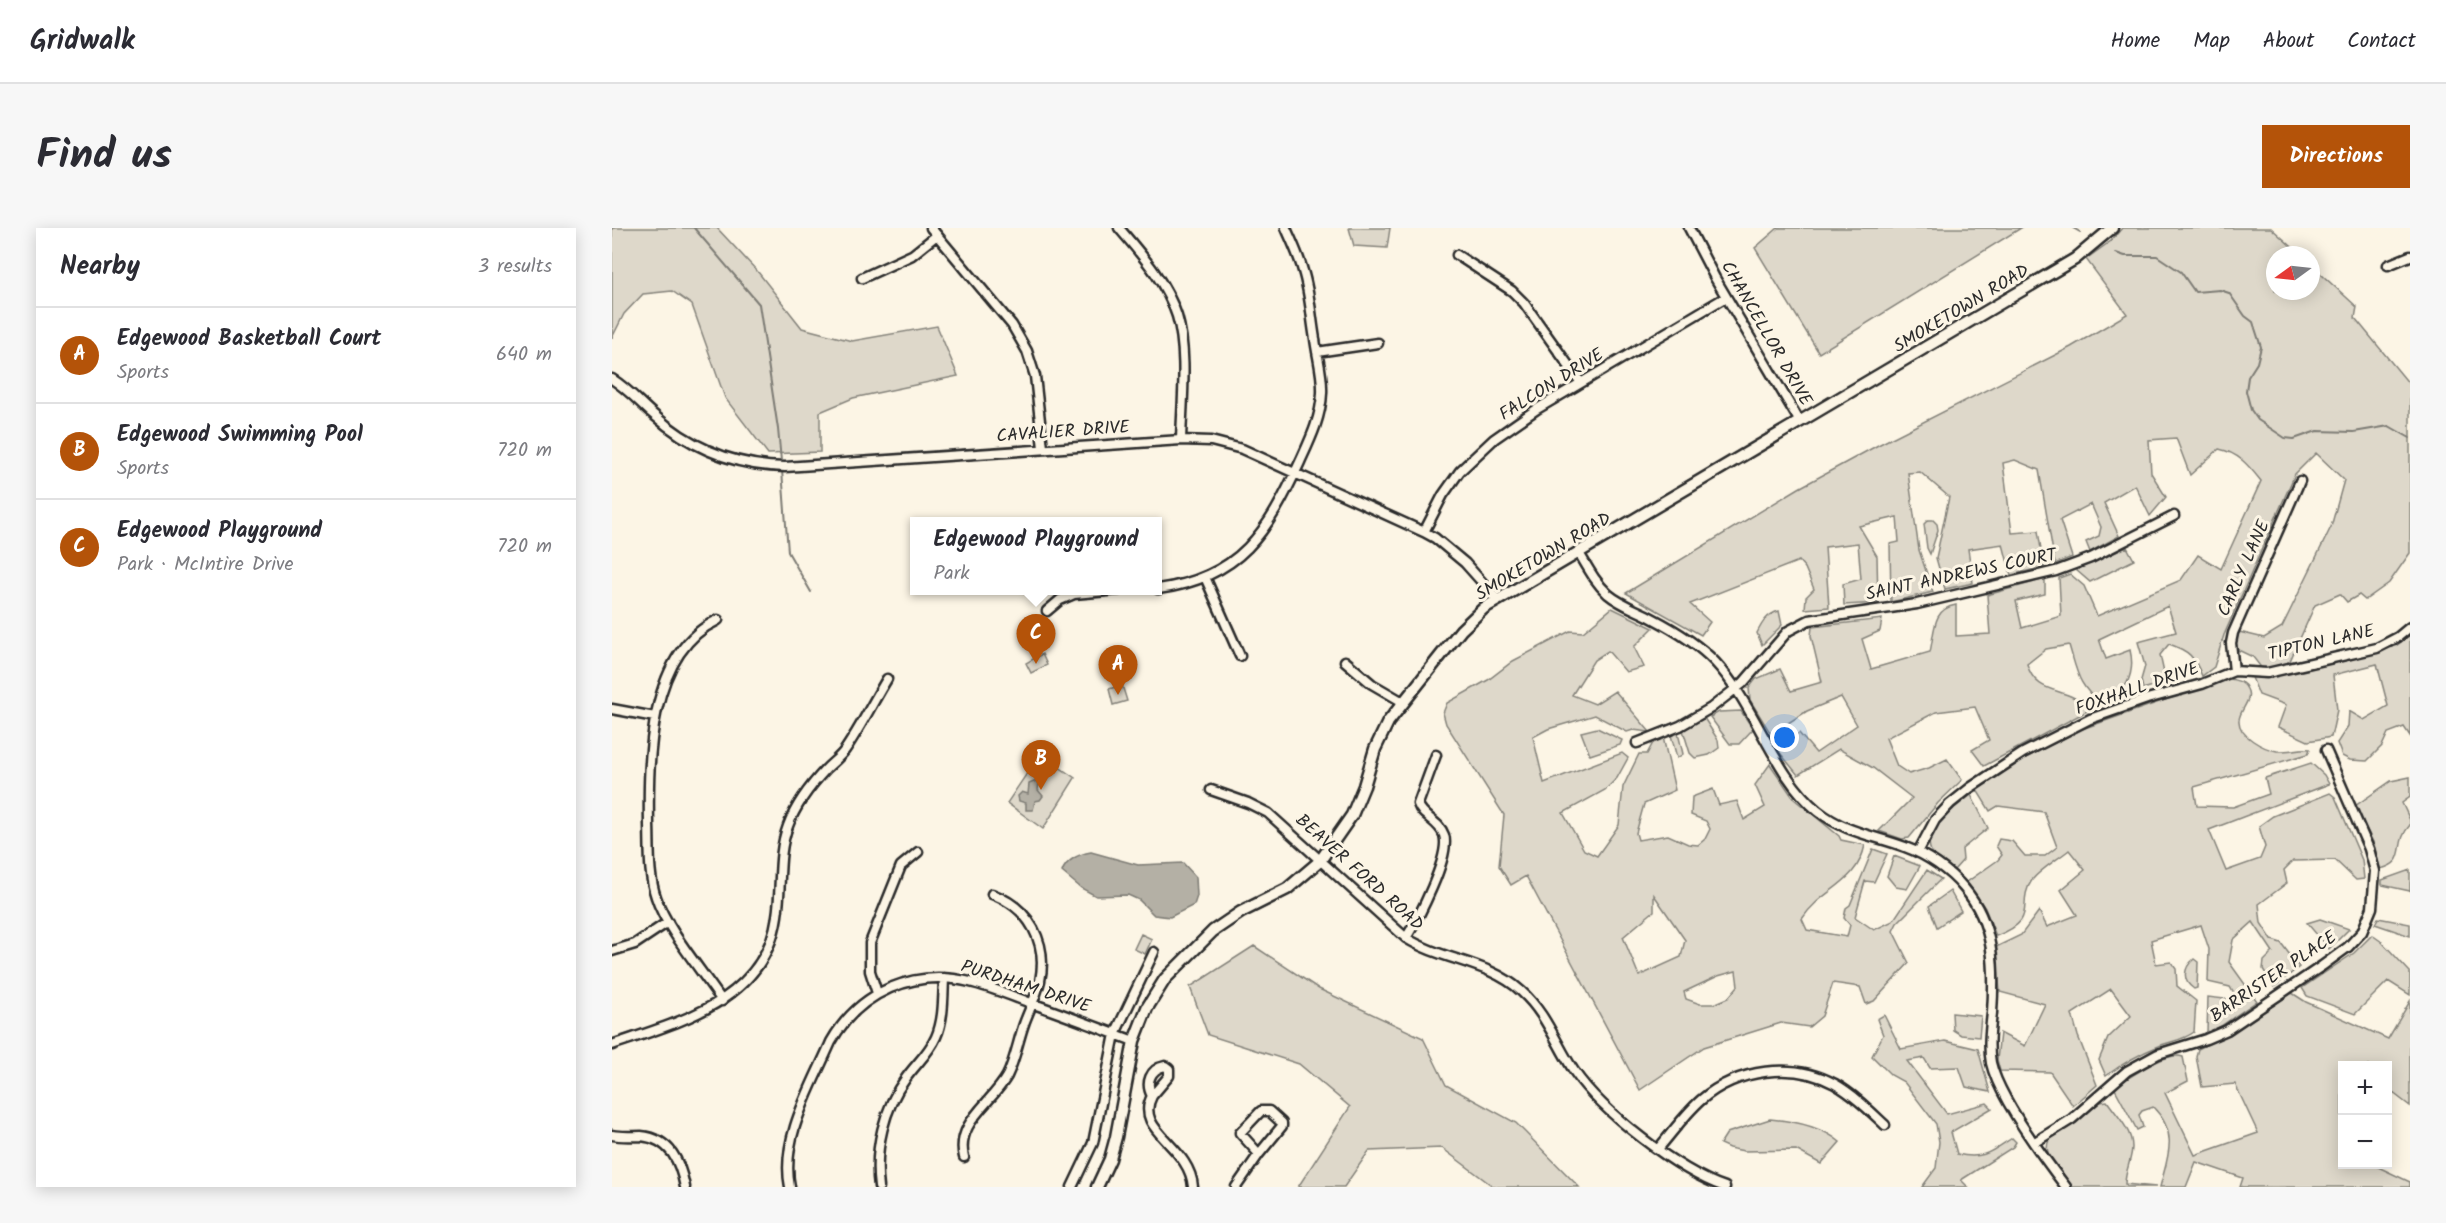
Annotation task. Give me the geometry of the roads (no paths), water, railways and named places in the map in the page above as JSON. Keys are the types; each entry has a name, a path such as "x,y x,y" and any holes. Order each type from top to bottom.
{"main road":[{"name":"SMOKETOWN ROAD","path":"1097,1187 1113,1148 1134,1041 1155,995 1170,972 1228,920 1287,889 1320,861 1352,815 1381,735 1403,702 1472,618 1498,600 2076,259 2112,228"}],"street":[{"path":"1119,228 1155,272 1177,318 1182,345 1181,440"},
{"path":"1162,588 1205,577 1230,563 1253,544 1273,517 1315,428 1320,410 1322,381 1304,272 1286,228"},
{"name":"CHANCELLOR DRIVE","path":"1689,228 1726,297 1800,422"},
{"path":"862,278 912,255 934,232 1012,325 1027,351 1036,383 1043,448"},
{"path":"1457,255 1512,291 1524,303 1581,383"},
{"path":"2388,265 2410,256"},
{"name":"FALCON DRIVE","path":"1424,532 1451,482 1473,457 1512,427 1581,383 1726,297"},
{"path":"1317,352 1378,343"},
{"name":"CAVALIER DRIVE","path":"612,378 682,438 714,454 756,465 785,467 1181,440 1227,444 1295,472 1435,538 1465,563 1498,600"},
{"name":"CARLY LANE","path":"2234,671 2231,643 2233,633 2300,481"},
{"name":"SAINT ANDREWS COURT","path":"1637,743 1695,718 1737,689 1784,635 1809,620 1917,604 2056,571 2091,558 2174,516"},
{"path":"1579,553 1594,578 1607,592 1629,608 1685,637 1714,661 1737,689 1788,776 1806,800 1832,820 1852,831 1918,852 1955,879 1973,901 1984,921 1994,964 1989,1042 1994,1072 2002,1093 2066,1187"},
{"path":"1205,577 1240,656"},
{"path":"1047,611 1060,600 1072,595"},
{"path":"718,620 694,636 677,660 661,692 655,717 649,783 650,869 656,899 668,922 722,1001"},
{"name":"TIPTON LANE","path":"2234,671 2267,673 2351,655 2388,643 2410,627"},
{"path":"1345,661 1372,684 1403,702"},
{"name":"FOXHALL DRIVE","path":"1918,852 1927,832 1950,804 2023,753 2101,715 2146,699 2202,684 2234,671"},
{"path":"612,1045 693,1016 722,1001 750,976 770,943 777,918 778,877 783,841 793,814 809,788 846,748 886,679"},
{"path":"612,709 655,717"},
{"name":"BARRISTER PLACE","path":"2035,1142 2072,1119 2127,1071 2158,1054 2227,1030 2348,947 2361,932 2372,908 2375,871 2369,849 2326,750"},
{"path":"1406,938 1424,905 1445,850 1445,837 1441,828 1422,812 1418,804 1436,755"},
{"name":"BEAVER FORD ROAD","path":"1211,790 1268,813 1406,938 1436,954 1494,972 1521,990 1541,1012 1580,1080 1619,1118 1699,1176 1725,1187"},
{"path":"877,993 870,971 870,943 901,866 918,852"},
{"path":"964,1157 962,1147 965,1132 1006,1077 1033,1004 1042,967 1039,940 1034,929 1011,903 992,894"},
{"path":"612,951 635,944 668,922"},
{"path":"1072,1187 1093,1143 1115,1034 1154,952"},
{"path":"879,1187 879,1152 884,1122 900,1086 935,1038 941,1020 944,978"},
{"name":"PURDHAM DRIVE","path":"790,1187 787,1169 790,1144 831,1042 846,1018 877,993 916,980 944,978 972,982 1134,1041"},
{"path":"1659,1149 1692,1109 1712,1092 1736,1079 1760,1073 1793,1072 1823,1079 1850,1094 1885,1125"},
{"path":"1152,1096 1147,1107 1149,1120 1185,1162 1193,1187"},
{"path":"1236,1187 1282,1126 1280,1118 1265,1110 1259,1112 1240,1133 1259,1154"},
{"path":"612,1135 650,1138 664,1144 671,1150 681,1167 685,1187"}],"waterway":[{"path":"694,228 759,304 781,461"},
{"path":"2073,228 2080,232"},
{"path":"2116,253 2125,256 2157,256 2181,272 2195,292 2220,290 2229,293 2245,316 2253,322 2261,347 2257,363 2248,377 2246,391 2251,410 2258,420 2285,438 2294,439 2317,431 2354,432 2389,426 2410,438"},
{"path":"782,470 788,552 811,592"}],"place":[{"name":"Edgewood Playground","path":"1036,664"},
{"name":"Edgewood Basketball Court","path":"1118,695"},
{"name":"Edgewood Swimming Pool","path":"1041,790"}]}
